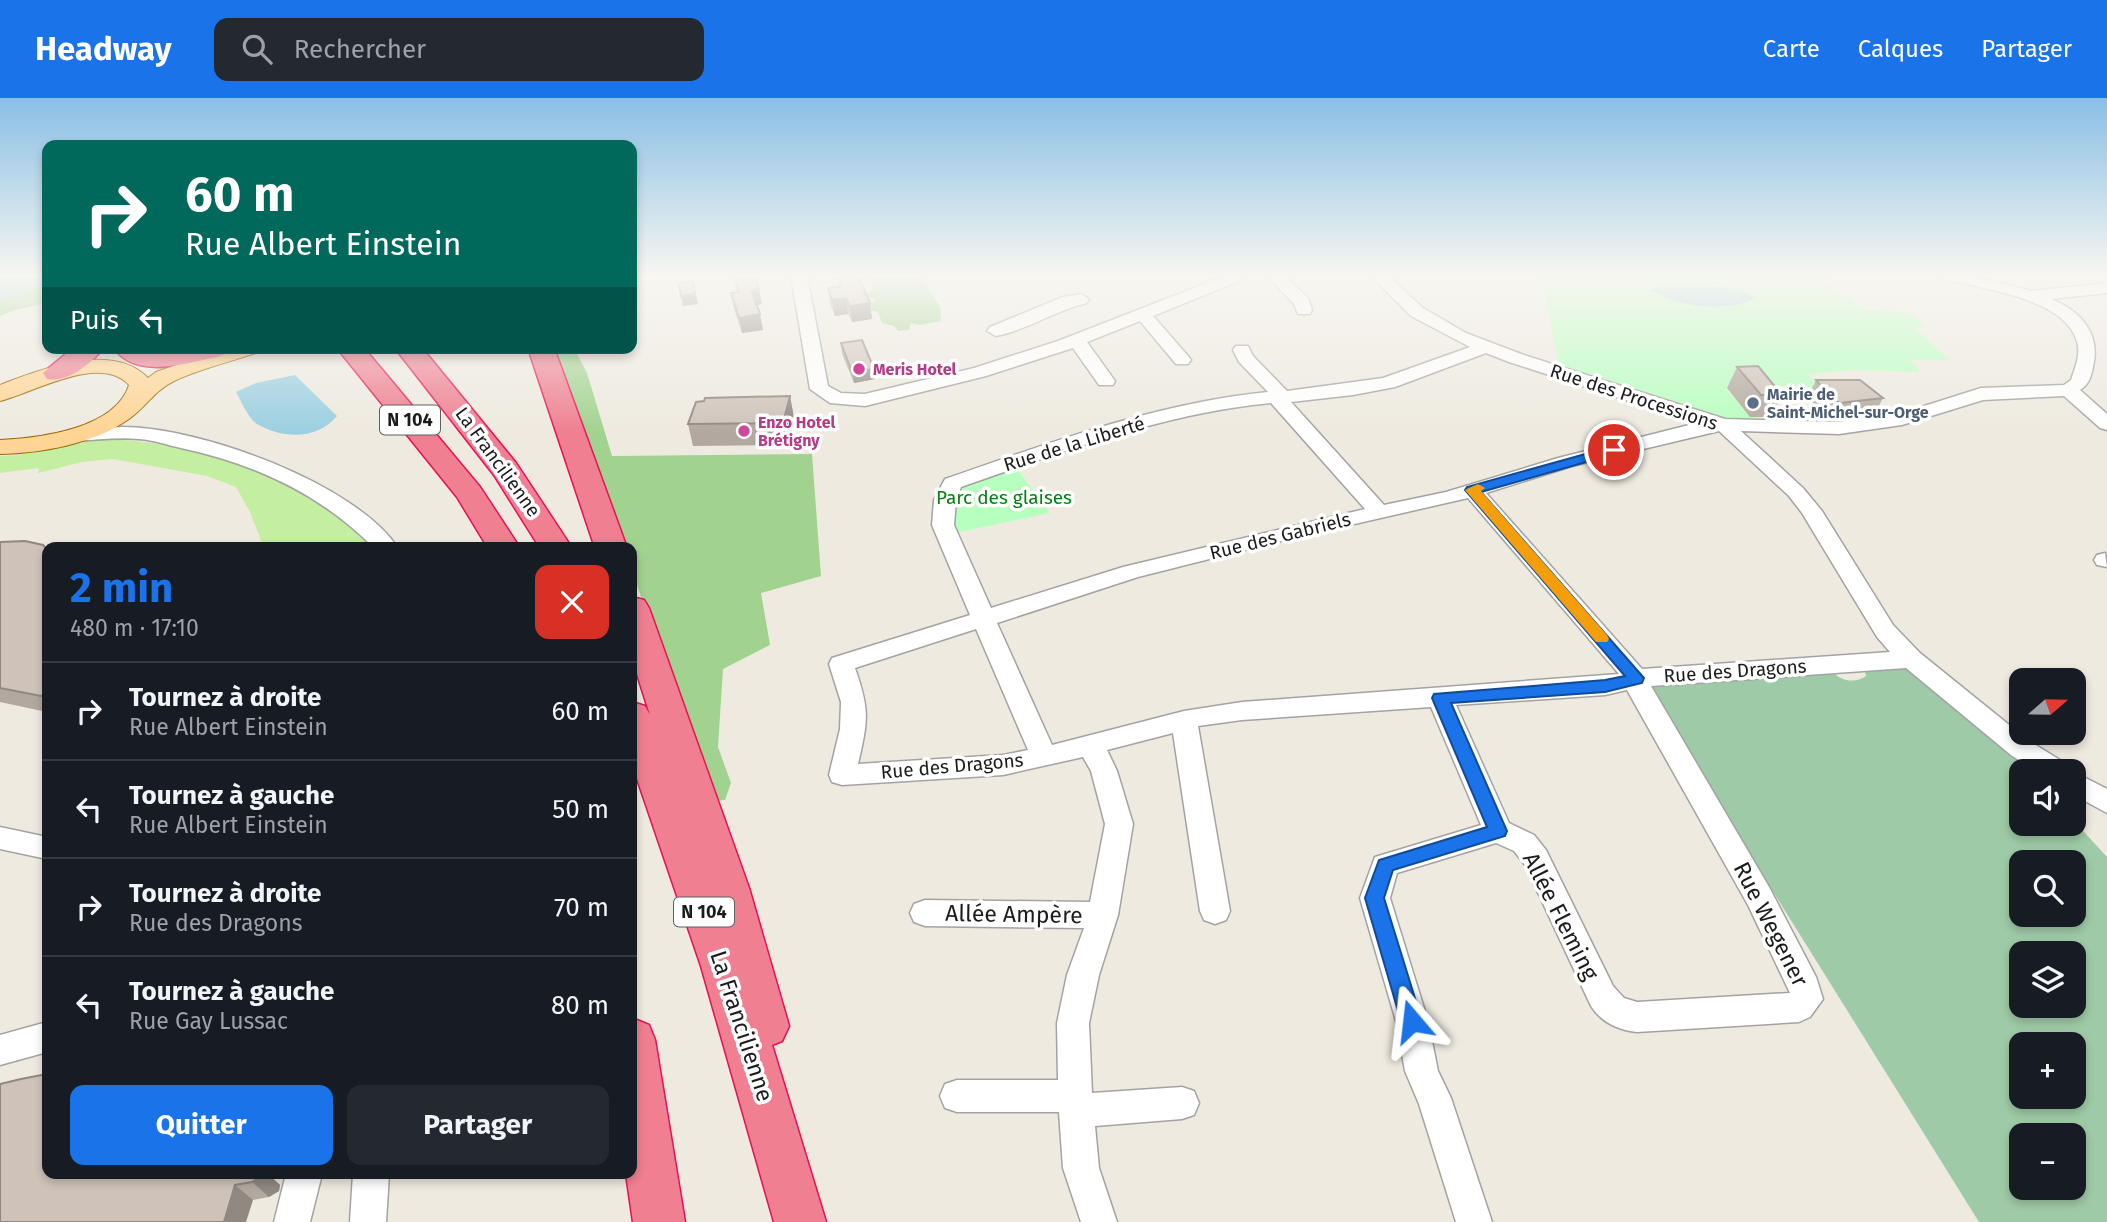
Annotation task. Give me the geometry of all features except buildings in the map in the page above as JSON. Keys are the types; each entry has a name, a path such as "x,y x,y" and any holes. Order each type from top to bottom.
{"highway":[{"path":"56,373 113,357 151,358 181,354"},
{"name":"N 104","path":"355,354 469,493 500,542"},
{"name":"La Francilienne","path":"413,354 470,420 514,480 552,542"},
{"path":"543,354 609,542"},
{"path":"637,622 732,901 779,1072 769,1111"},
{"name":"La Francilienne","path":"637,728 683,852 769,1111 800,1222"},
{"path":"637,1075 659,1222"}],"main road":[{"path":"0,447 43,444 75,435 102,424 164,377 230,354"},
{"path":"113,357 141,384 134,401"},
{"path":"1,393 56,373"}],"street":[{"path":"808,328 819,389 838,399 878,398 1002,366 1104,328"},
{"path":"996,331 1003,328"},
{"path":"1052,328 1070,342 1106,380"},
{"path":"1155,328 1182,360"},
{"name":"Rue des Processions","path":"1445,328 1485,347 1723,425 1796,492 1811,511 1885,631 1911,659 2010,740 2038,759"},
{"path":"1723,425 1839,428 1896,420 1981,394 2069,390 2080,382 2087,346 2080,328"},
{"name":"Rue de la Liberté","path":"1044,757 943,525 945,500 952,483 1181,412 1229,402 1377,385 1485,347"},
{"path":"1242,350 1245,358 1379,512"},
{"path":"2069,390 2107,424"},
{"path":"134,401 127,416 140,433"},
{"name":"Rue des Gabriels","path":"842,775 853,729 854,702 841,664 1132,572 1472,490 1565,462 1723,425"},
{"path":"75,435 140,433 219,450 276,469 324,494 365,523 382,542"},
{"path":"1472,490 1636,678"},
{"name":"Rue des Dragons","path":"842,775 1003,765 1044,757 1184,720 1242,711 1605,686 1636,678 1911,659"},
{"name":"Rue Wegener","path":"1616,1012 1637,1017 1799,1006 1807,999 1805,987 1759,896 1641,693 1636,678"},
{"path":"1440,698 1498,831 1385,865 1374,898 1412,1021 1413,1040 1426,1084 1434,1098 1474,1222"},
{"path":"1184,720 1215,911"},
{"name":"Allée Ampère","path":"1091,745 1104,771 1119,824 1103,915 1083,975 1073,1023 1075,1103 1081,1168 1098,1222"},
{"path":"2086,789 2107,802"},
{"name":"Allée Fleming","path":"1498,831 1524,843 1536,858 1602,996 1616,1012"},
{"path":"0,838 42,847"},
{"name":"Allée Ampère","path":"925,913 1103,915"},
{"path":"0,1050 42,1038"},
{"path":"957,1096 1075,1103 1182,1103"},
{"path":"292,1222 303,1179"},
{"path":"368,1222 371,1179"}],"green space":[{"path":"1552,328 1914,328 1950,360 1910,360 1921,372 1854,370 1807,374 1818,386 1811,397 1806,390 1791,390 1787,386 1726,388 1729,393 1738,393 1761,421 1730,420 1560,369"},
{"path":"556,354 577,354 587,373 612,456 812,454 821,576 761,593 770,645 723,669 718,747 731,783 725,800 712,801 637,585 637,542 622,542"},
{"path":"102,439 159,444 217,456 299,488 323,503 371,542 262,542 250,512 236,487 207,476 113,459 82,462 38,473 39,468 0,473 0,456 19,455"},
{"name":"Parc des glaises","path":"1016,467 1050,513 955,533 953,514 962,484"},
{"path":"1909,667 2016,759 2009,759 2009,836 2086,834 2107,857 2107,1222 1979,1222 1645,686 1832,671 1839,677 1853,681 1866,676 1865,671"}],"water":[{"path":"295,375 337,416 320,429 299,435 278,432 257,424 236,392 256,383"}],"slow traffic":[{"path":"1478,488 1472,490 1602,639"}],"place":[{"name":"Meris Hotel","path":"859,369"},
{"name":"Mairie de Saint-Michel-sur-Orge","path":"1753,403"},
{"name":"Enzo Hotel Brétigny","path":"744,431"}],"route":[{"path":"1412,1021 1374,898 1385,865 1498,831 1440,698 1605,686 1636,678 1472,490 1614,450"}]}
